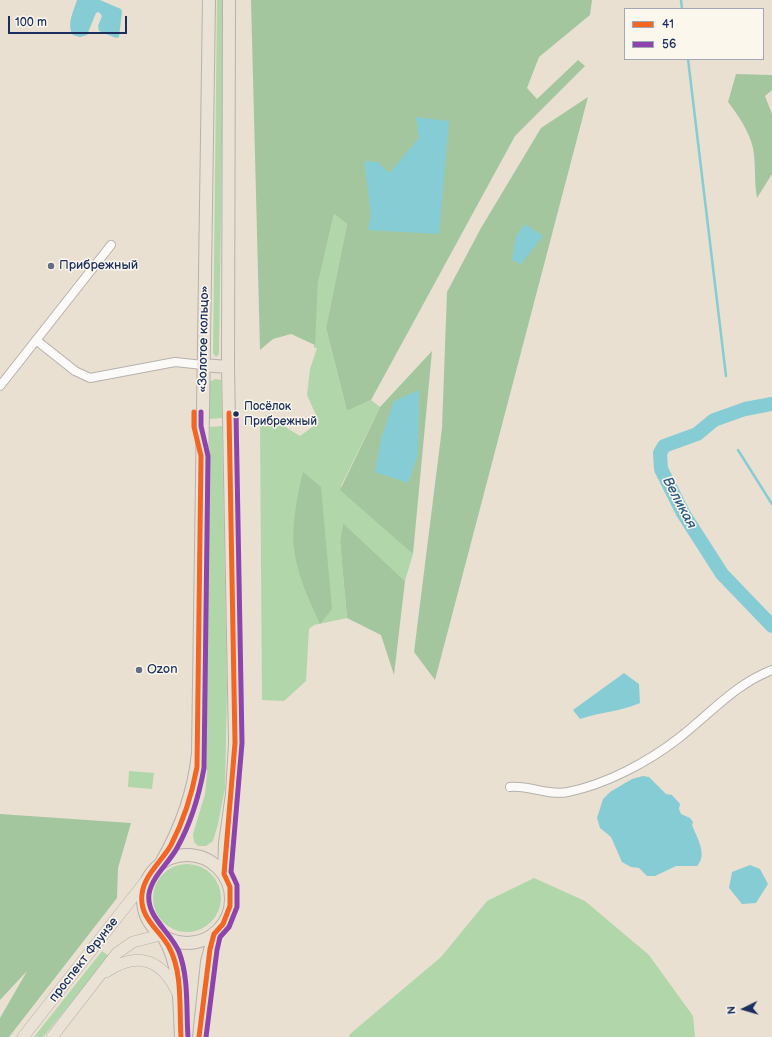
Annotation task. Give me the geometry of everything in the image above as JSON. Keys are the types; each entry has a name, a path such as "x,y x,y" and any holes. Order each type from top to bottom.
{"highway":[{"name":"«Золотое кольцо»","path":"161,863 184,817 191,794 196,768 209,0"},
{"name":"«Золотое кольцо»","path":"224,874 225,843 232,794 235,721 228,367 229,0"},
{"path":"203,365 228,367"},
{"name":"«Золотое кольцо»","path":"145,882 152,871 161,863 181,854 195,855 214,863 224,874"},
{"path":"162,936 177,942 190,943 203,940 214,934 226,919 230,906 230,887 224,874"},
{"path":"145,882 142,896 143,909 149,922 162,936 174,957 181,1037"},
{"path":"199,1037 207,962 214,934"}],"main road":[{"name":"проспект Фрунзе","path":"23,1037 145,882"},
{"name":"проспект Фрунзе","path":"52,1037 117,954 126,946 141,939 162,936"},
{"path":"95,982 106,971 116,966 128,962 142,961 154,964 165,972 178,994"}],"street":[{"path":"0,386 110,245"},
{"path":"36,340 75,371 90,378 175,362 203,365"},
{"path":"510,788 550,793 568,792 617,776 638,765 679,738 740,686 772,670"}],"green space":[{"path":"217,0 224,0 219,354 216,357 213,353"},
{"path":"251,0 592,0 590,15 539,57 527,88 537,99 578,60 585,66 515,136 371,400 347,411 326,328 347,224 334,214 318,283 315,345 291,334 273,339 260,350"},
{"path":"736,74 772,75 772,90 765,96 772,114 772,174 757,198 753,148 749,135 736,112 728,102"},
{"path":"588,97 435,680 414,652 442,428 447,292 481,228 541,128"},
{"path":"334,214 347,224 326,328 347,411 371,400 380,407 341,486 413,554 405,581 343,523 340,541 347,618 314,625 309,629 306,681 284,701 262,700 260,423 266,415 300,436 319,422 307,395 310,369 317,348 314,348 318,283"},
{"path":"432,351 413,554 340,490 380,407"},
{"path":"215,379 221,380 222,418 209,419 209,382"},
{"path":"222,426 227,689 225,788 213,841 206,846 198,846 194,842 193,834 205,794 207,774 205,689 210,427"},
{"path":"303,472 321,487 332,609 320,624 301,578 293,540 297,499"},
{"path":"343,523 405,581 394,675 381,635 347,618 340,541"},
{"path":"129,771 154,773 152,789 128,787"},
{"path":"0,814 131,823 118,868 117,898 9,1037 0,1037 0,1018 27,971 0,1000"},
{"path":"187,864 200,867 211,874 218,885 221,898 218,911 211,922 200,929 187,932 174,929 163,922 156,911 153,898 156,885 163,874 174,867"},
{"path":"534,878 585,901 649,955 693,1016 695,1037 349,1037 350,1034 441,957 487,901"},
{"path":"102,951 109,956 43,1037 34,1037"}],"water":[{"path":"77,0 100,0 121,9 122,12 119,37 116,38 99,31 98,26 102,16 99,12 96,13 87,35 80,37 73,35 70,22"},
{"path":"416,117 449,121 439,234 368,230 371,214 364,161 378,162 389,173 419,138"},
{"path":"525,224 543,236 521,264 512,260 516,236"},
{"path":"419,390 418,455 408,483 375,472 381,439 394,401"},
{"path":"624,673 639,684 640,703 580,719 573,710"},
{"path":"643,776 649,777 666,794 672,795 680,804 679,809 681,814 690,818 693,822 692,825 702,852 702,857 697,866 676,866 655,876 647,876 639,868 631,867 622,862 611,837 600,828 597,818 603,799 610,792 632,779"},
{"path":"750,865 760,869 768,884 756,903 742,904 729,888 732,872"}],"waterway":[{"path":"681,0 682,8"},
{"path":"688,60 726,376"},
{"name":"Великая","path":"772,404 745,409 714,420 697,434 664,446 660,453 661,469 683,513 722,574 772,626"},
{"path":"738,450 772,504"}],"transit line":[{"name":"41","path":"181,1037 180,991 176,968 169,947 147,917 142,902 142,894 146,881 171,845 180,826 193,787 197,767 201,456 194,427 194,412"},
{"name":"56","path":"188,1037 186,983 182,962 175,945 151,910 149,894 154,881 174,854 182,839 197,799 204,768 208,456 201,426 201,412"},
{"name":"41","path":"199,1037 210,949 214,934 223,924 230,906 230,887 224,874 235,743 229,413"},
{"name":"56","path":"206,1037 220,937 229,927 237,907 237,885 231,872 242,743 236,413"}],"place":[{"name":"Прибрежный","path":"51,266"},
{"name":"Посёлок Прибрежный","path":"236,414"},
{"name":"Ozon","path":"139,670"}]}
